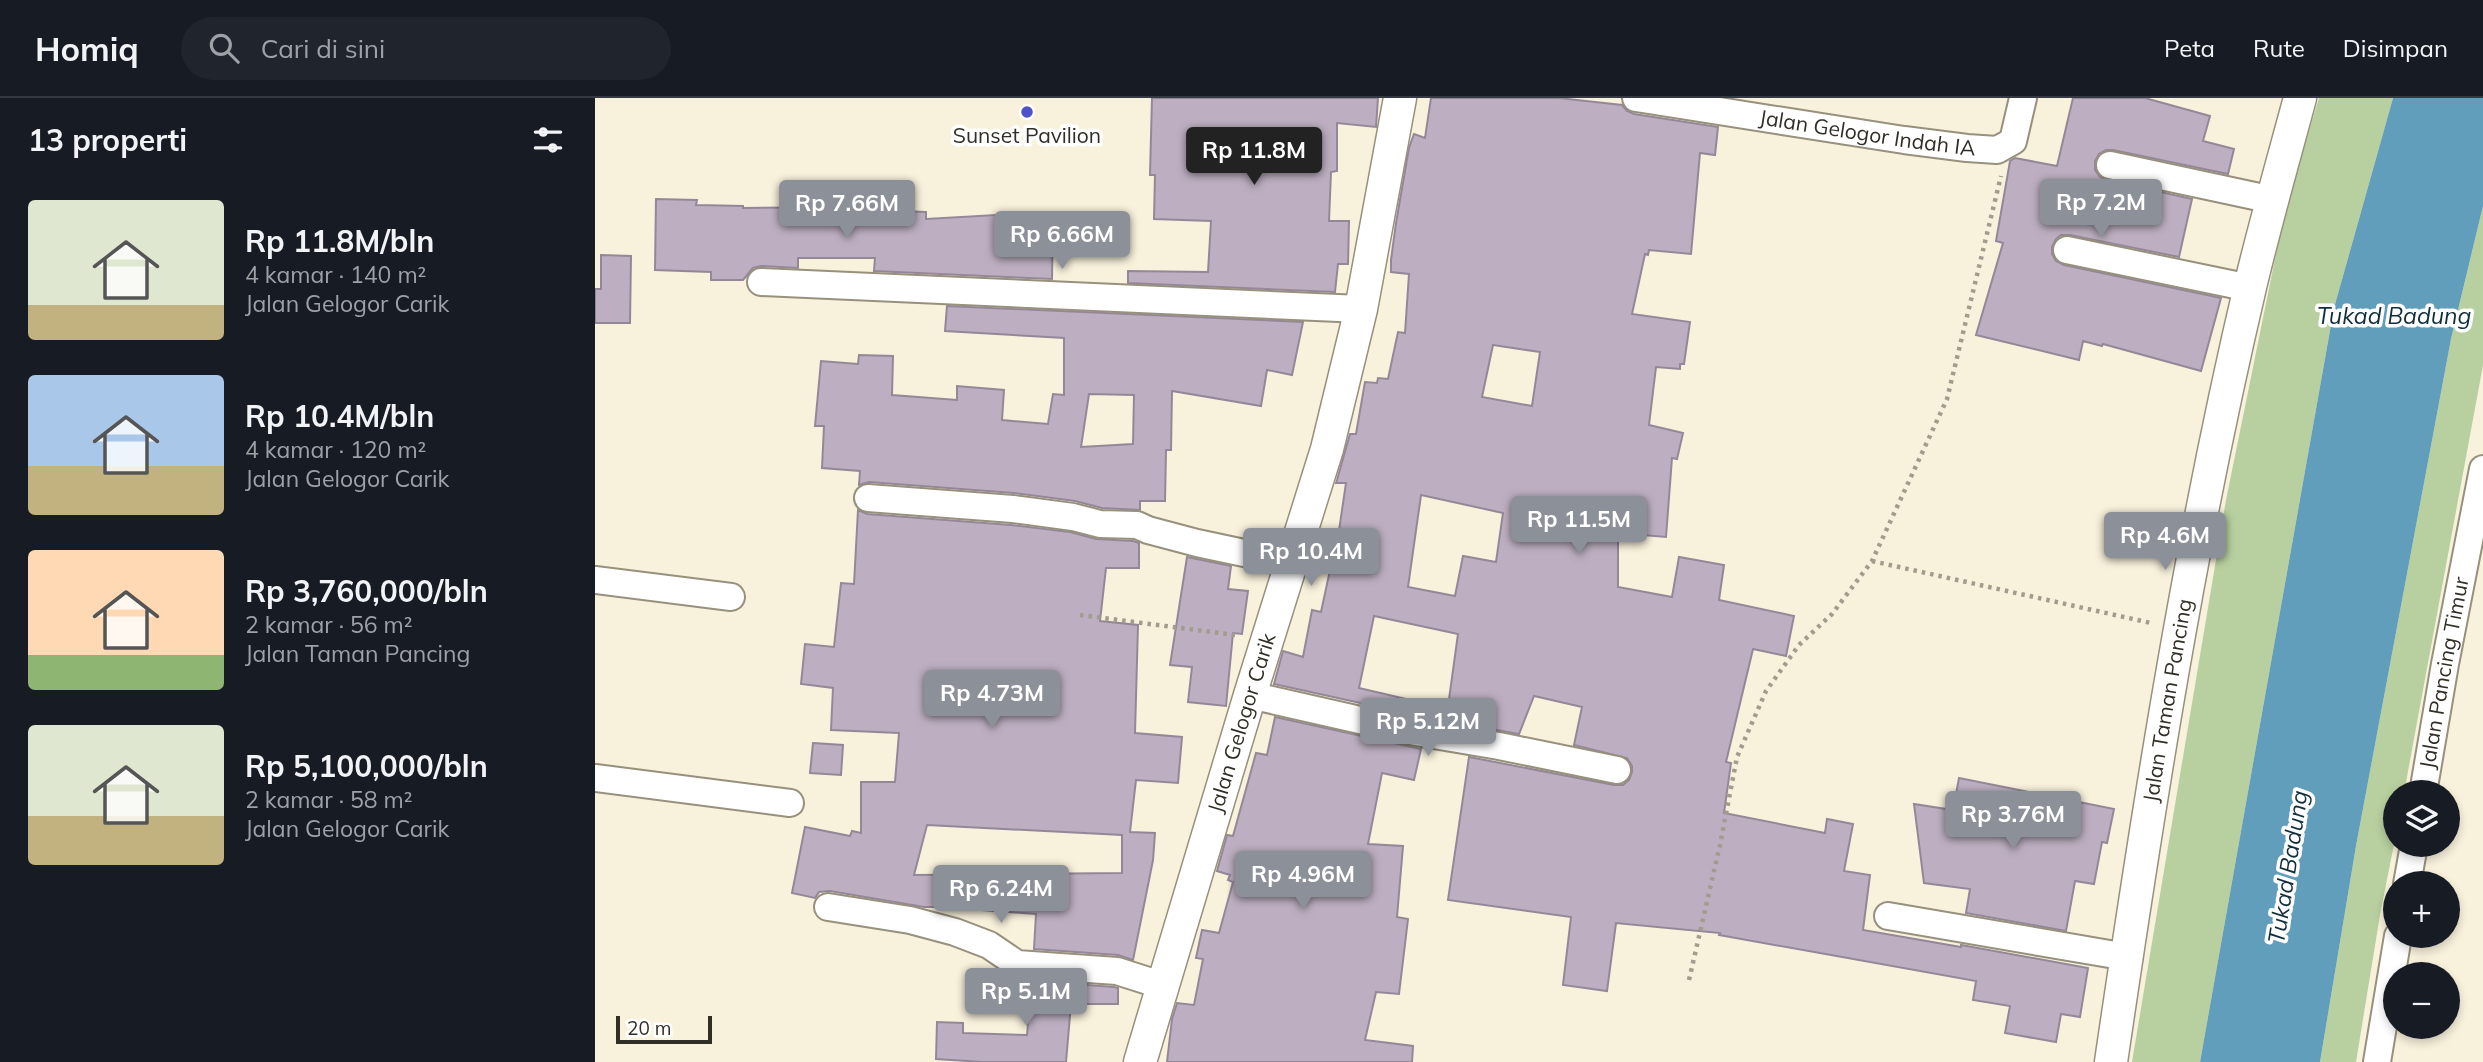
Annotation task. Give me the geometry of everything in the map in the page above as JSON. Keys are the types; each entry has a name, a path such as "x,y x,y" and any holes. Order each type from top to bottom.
{"street":[{"name":"Jalan Gelogor Carik","path":"1139,1062 1328,449 1361,309 1400,98"},
{"name":"Jalan Gelogor Indah IA","path":"1636,98 1904,140 1997,150 2008,145"},
{"path":"2008,145 2015,135 2023,98"},
{"name":"Jalan Taman Pancing","path":"2111,1062 2181,628 2250,288 2300,98"},
{"path":"2110,165 2273,200"},
{"path":"2067,250 2250,288"},
{"path":"761,282 1361,309"},
{"name":"Jalan Pancing Timur","path":"2425,780 2445,664 2482,483"},
{"path":"868,498 1013,509 1073,517 1100,524 1137,525 1197,543 1291,563"},
{"path":"595,580 731,597"},
{"path":"1250,695 1404,730 1617,770"},
{"path":"595,778 790,803"},
{"path":"828,907 909,920 955,932 989,945 1017,964 1117,971 1161,985"},
{"path":"1888,916 2127,957"},
{"path":"2377,1062 2396,948"}],"path":[{"path":"1689,980 1737,757 1766,691 1799,645 1832,614 1872,561 1947,399 2008,145"},
{"path":"1872,561 2181,628"},
{"path":"1080,615 1268,639"}],"green space":[{"path":"2319,98 2393,98 2334,308 2200,1062 2132,1062 2226,500 2286,205"},
{"path":"2483,206 2483,365 2406,780 2383,780 2383,857 2391,857 2389,871 2383,871 2383,900 2356,1062 2320,1062 2356,846 2451,339"}],"water":[{"name":"Tukad Badung","path":"2393,98 2483,98 2483,206 2451,339 2356,846 2320,1062 2200,1062 2334,308"}],"building":[{"path":"1152,98 1378,98 1376,127 1337,123 1337,171 1331,172 1329,221 1349,221 1348,264 1338,264 1335,292 1128,283 1128,271 1208,272 1211,221 1154,219 1155,175 1150,175"},
{"path":"1431,98 1559,98 1622,105 1634,114 1718,127 1715,155 1700,153 1691,254 1649,250 1648,255 1645,254 1632,314 1690,322 1684,364 1680,364 1680,369 1656,367 1649,425 1683,433 1677,459 1672,458 1666,537 1618,533 1618,587 1672,597 1679,557 1724,565 1719,600 1794,616 1786,656 1753,649 1726,762 1731,763 1724,813 1825,833 1827,819 1853,824 1844,871 1870,875 1863,930 2088,968 2080,1017 2061,1014 2056,1042 2005,1033 2010,1006 1973,1000 1976,981 1719,935 1720,933 1616,923 1607,991 1563,985 1571,917 1448,900 1469,757 1614,785 1623,785 1629,780 1632,766 1627,758 1574,745 1582,707 1534,696 1519,734 1446,721 1458,634 1374,616 1359,688 1432,705 1429,718 1274,684 1283,651 1303,657 1312,610 1321,612 1330,570 1333,571 1346,483 1336,483 1350,434 1356,434 1365,382 1377,383 1378,378 1388,379 1398,332 1405,333 1409,274 1391,272 1391,260 1409,148 1414,134 1425,138","holes":["1493,345 1540,352 1532,406 1482,397","1421,495 1503,513 1496,562 1463,556 1455,596 1408,587"]},
{"path":"2073,98 2145,98 2210,116 2203,141 2234,149 2228,174 2113,150 2099,154 2095,161 2095,170 2100,177 2107,180 2192,199 2179,257 2070,235 2061,235 2052,247 2056,261 2064,265 2221,298 2201,371 2103,344 2102,346 2083,341 2079,360 1976,335 2003,243 1996,241 2010,161 2015,158 2057,166"},
{"path":"839,188 869,188 869,210 926,212 926,219 996,215 996,219 1053,220 1052,279 874,271 875,258 798,258 798,268 761,266 753,268 743,280 711,280 711,272 655,270 656,199 697,200 696,205 743,208 839,207"},
{"path":"601,255 631,256 630,323 595,323 595,289 601,289"},
{"path":"947,306 1303,322 1292,375 1267,370 1261,406 1172,391 1171,450 1166,450 1165,501 1140,501 1140,510 1102,508 1075,501 1014,493 869,482 859,485 860,471 822,468 824,426 815,426 821,361 858,364 859,355 893,356 892,395 957,400 957,386 1004,390 1002,420 1048,424 1053,394 1064,395 1064,338 945,331","holes":["1089,394 1134,395 1133,444 1081,447"]},
{"path":"858,510 867,514 1011,525 1139,543 1139,568 1106,568 1100,621 1138,625 1135,733 1182,737 1178,783 1136,780 1130,832 1155,833 1153,860 1133,960 1118,955 1034,949 1036,914 982,910 982,907 924,907 830,891 819,892 815,898 792,893 805,827 850,836 852,831 861,833 861,782 895,782 899,733 831,730 833,688 801,684 805,644 834,647 841,583 854,584","holes":["927,825 1122,835 1122,873 914,875"]},
{"path":"1187,557 1231,566 1228,589 1248,591 1242,634 1233,633 1226,706 1188,702 1192,667 1170,665"},
{"path":"1275,717 1421,749 1414,780 1382,773 1368,844 1403,846 1397,917 1408,919 1399,994 1376,992 1365,1040 1413,1046 1412,1062 1167,1062 1172,1019 1177,1003 1194,1005 1203,959 1196,958 1202,930 1219,933 1233,882 1228,880 1230,875 1217,871 1227,835 1233,836 1256,753 1267,755"},
{"path":"813,743 843,745 841,775 810,773"},
{"path":"1959,778 2114,809 2107,843 2102,842 2094,884 2075,881 2066,931 1966,913 1970,889 1924,883 1914,804 1953,810"},
{"path":"1032,981 1118,988 1118,1004 1071,1004 1066,1062 936,1059 937,1022 963,1023 963,1033 1027,1035"}],"place":[{"name":"Sunset Pavilion","path":"1027,112"}]}
